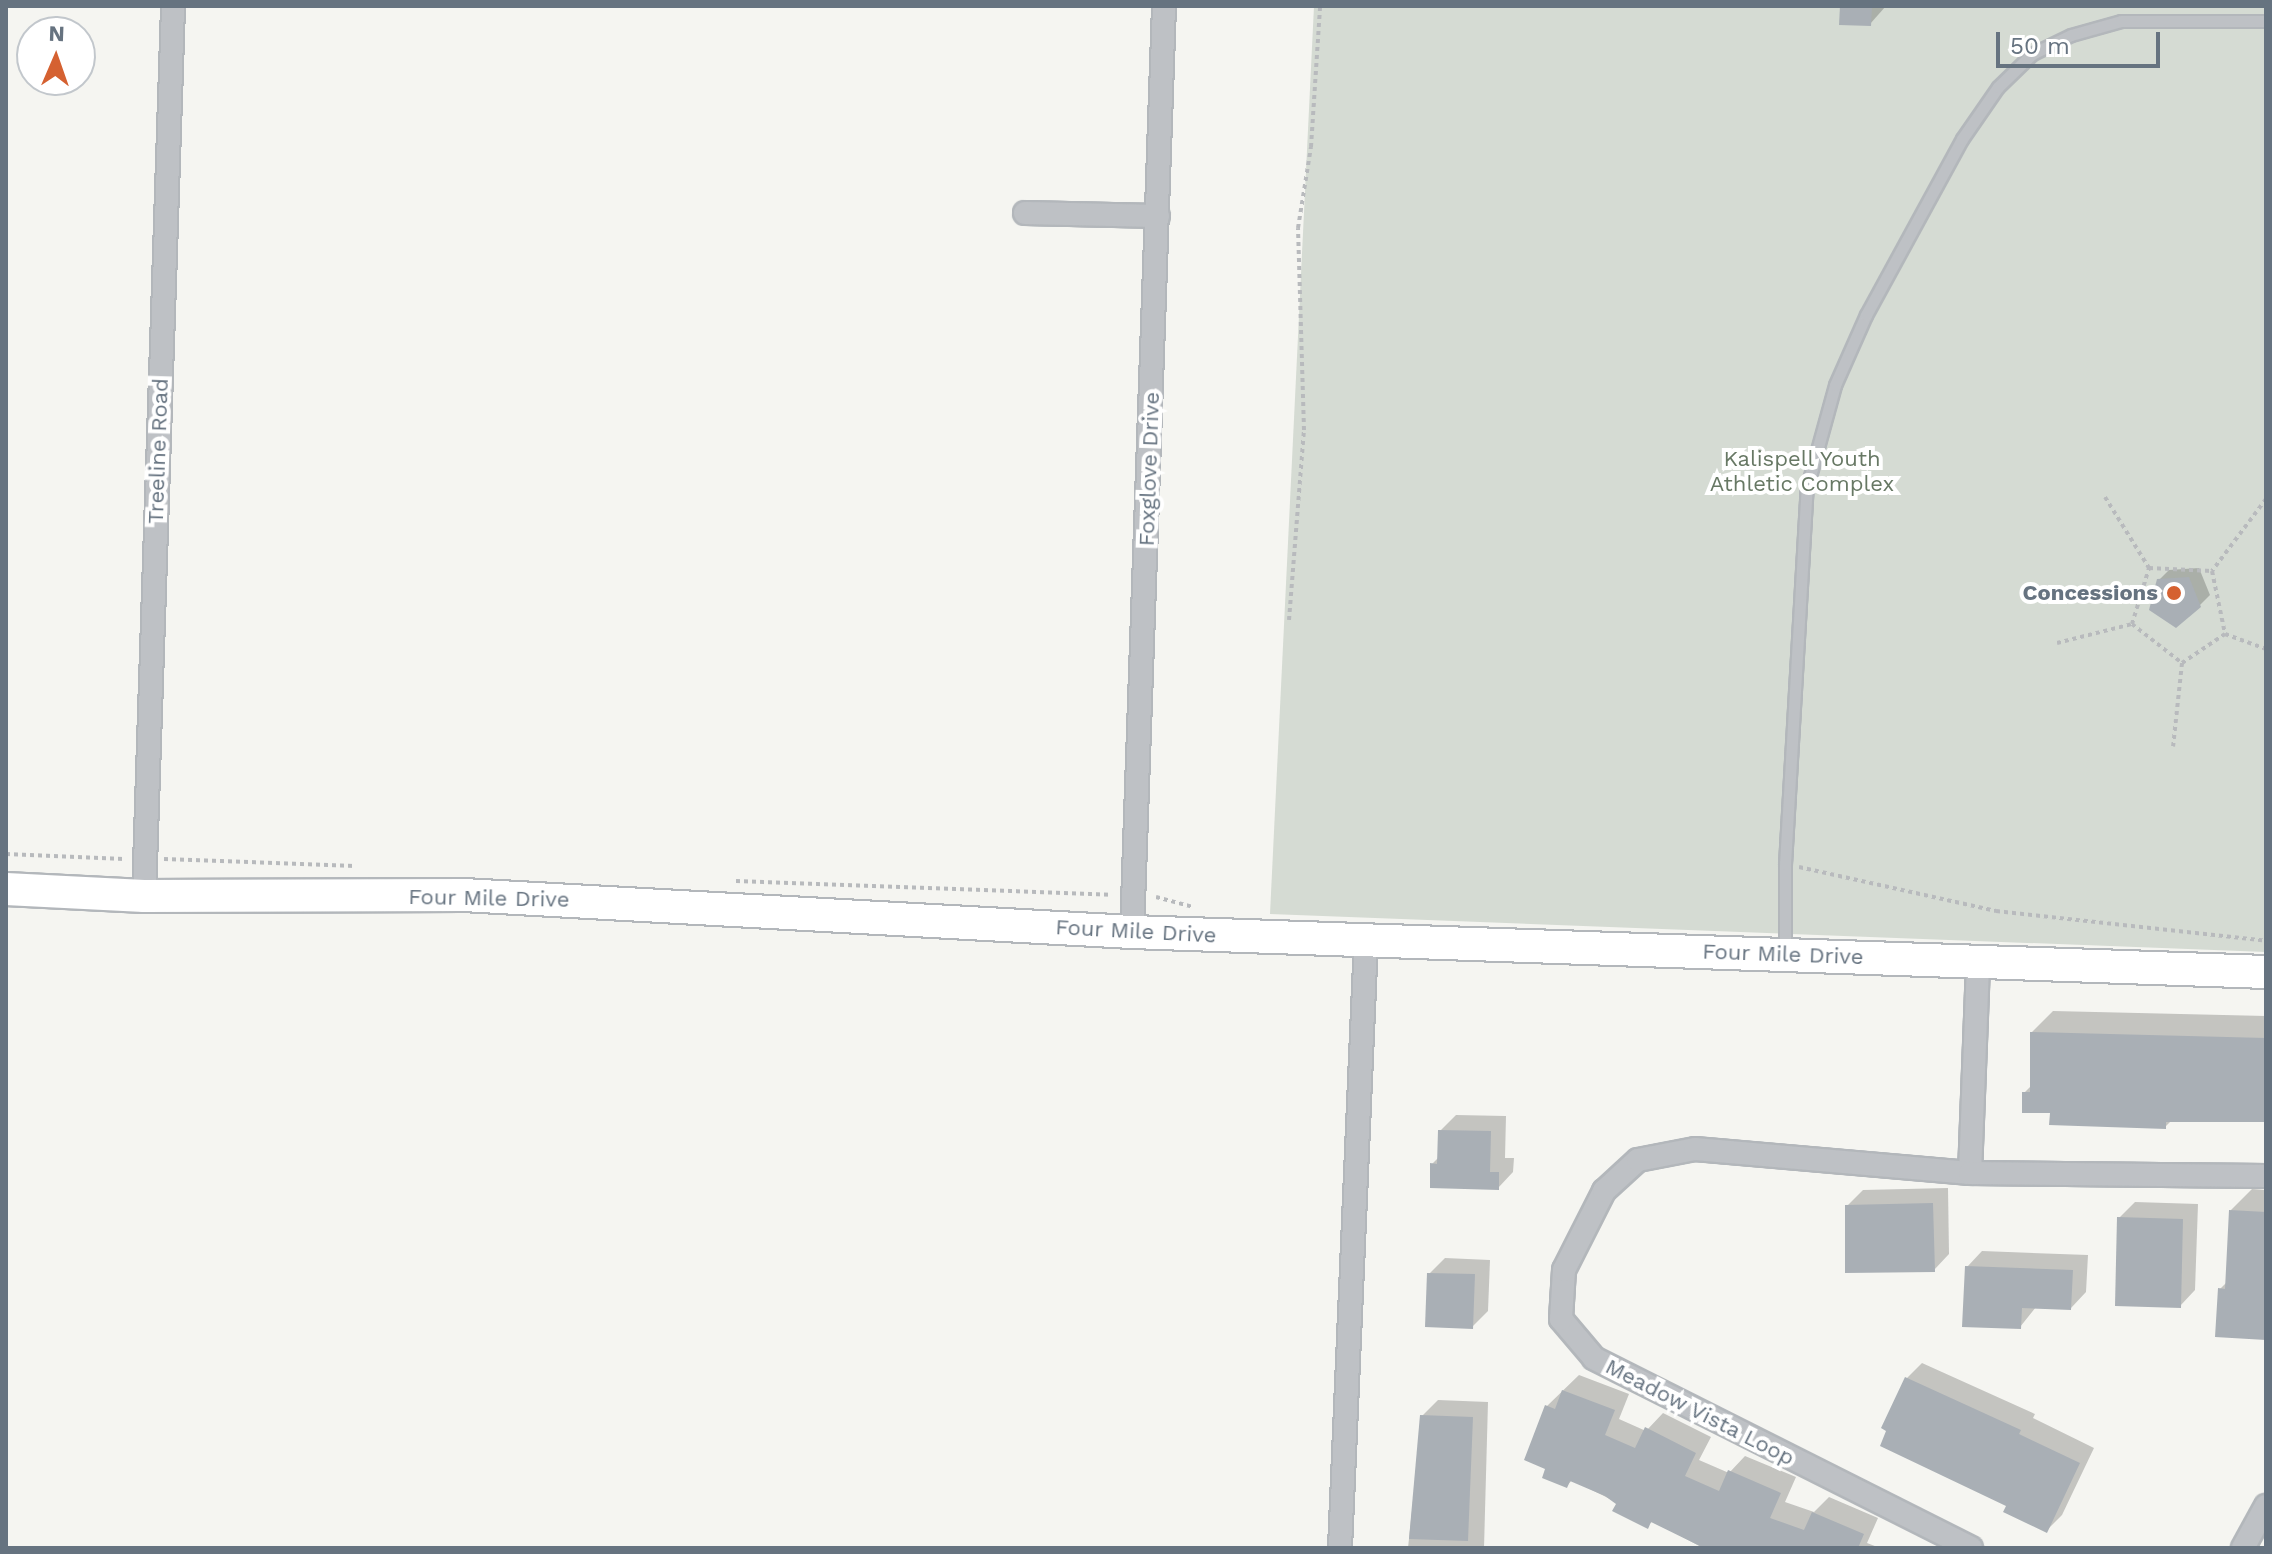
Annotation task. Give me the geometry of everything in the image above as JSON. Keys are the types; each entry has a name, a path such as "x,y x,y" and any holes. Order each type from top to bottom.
{"street":[{"name":"Treeline Road","path":"144,896 173,6"},
{"name":"Foxglove Drive","path":"1132,932 1164,6"},
{"path":"1025,213 1158,216"},
{"name":"Four Mile Drive","path":"6,889 144,896 463,895 1132,932 2266,972"},
{"path":"1340,1548 1366,941"},
{"path":"1970,1173 1978,961"},
{"name":"Meadow Vista Loop","path":"1971,1548 1594,1358 1561,1319 1564,1270 1604,1191 1638,1160 1695,1149 1970,1173 2266,1176"},
{"path":"2243,1548 2266,1506"}],"lane":[{"path":"1785,953 1785,864 1807,487 1817,438 1866,315 1962,139 1998,87 2020,65 2071,35 2121,21 2266,21"}],"path":[{"path":"1289,620 1304,430 1298,228 1311,147 1320,6"},
{"path":"2105,497 2149,568 2132,624"},
{"path":"2225,634 2212,571 2266,499"},
{"path":"2149,568 2212,571"},
{"path":"2057,643 2132,624"},
{"path":"2132,624 2182,663"},
{"path":"2225,634 2266,649"},
{"path":"2173,747 2182,663 2225,634"},
{"path":"1785,864 1996,911 2266,941"}],"green space":[{"name":"Kalispell Youth Athletic Complex","path":"1314,6 2266,6 2266,952 1270,914"}],"building":[{"path":"1840,6 1872,6 1871,26 1839,25"},
{"name":"Concessions","path":"2189,577 2201,607 2176,628 2149,610 2157,579"},
{"path":"2030,1032 2266,1038 2266,1122 2166,1122 2166,1129 2049,1125 2050,1113 2022,1113 2022,1092 2030,1092"},
{"path":"1438,1130 1491,1131 1490,1172 1499,1172 1499,1190 1430,1188 1430,1163 1437,1164"},
{"path":"1933,1203 1935,1272 1845,1273 1845,1205"},
{"path":"2229,1210 2266,1212 2266,1340 2215,1337 2218,1288 2225,1289"},
{"path":"2117,1217 2183,1219 2181,1308 2115,1306"},
{"path":"1965,1266 2073,1270 2071,1310 2022,1308 2021,1329 1962,1327"},
{"path":"1427,1273 1475,1274 1473,1329 1425,1327"},
{"path":"1905,1377 2021,1430 2019,1434 2080,1463 2047,1533 2003,1512 2006,1506 1880,1446 1886,1431 1881,1428"},
{"path":"1562,1390 1615,1410 1605,1435 1635,1448 1645,1427 1696,1453 1685,1476 1719,1491 1728,1470 1781,1493 1770,1518 1804,1530 1812,1512 1864,1534 1858,1548 1704,1548 1651,1522 1648,1529 1612,1511 1616,1504 1605,1496 1570,1481 1567,1488 1542,1478 1545,1469 1524,1460 1545,1405 1555,1409"},
{"path":"1420,1415 1473,1417 1468,1541 1409,1539"}],"place":[{"name":"Concessions","path":"2174,593"}]}
